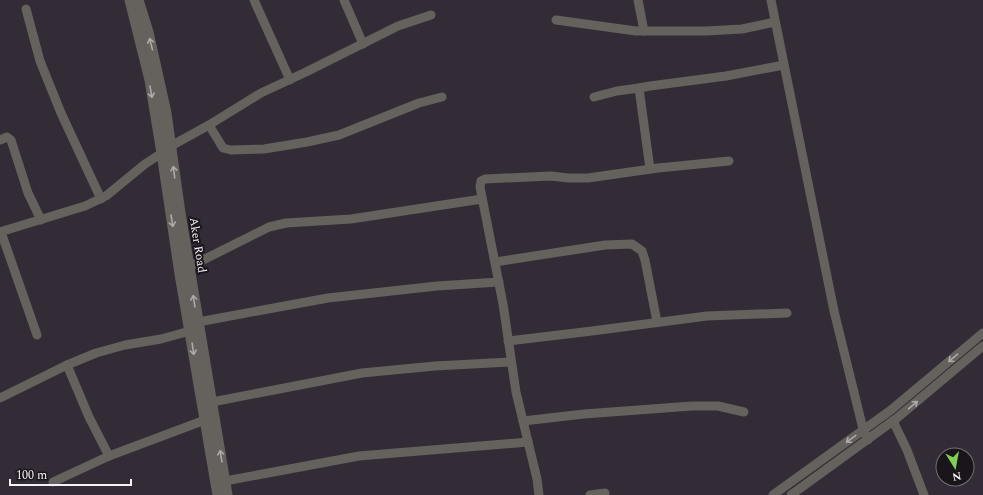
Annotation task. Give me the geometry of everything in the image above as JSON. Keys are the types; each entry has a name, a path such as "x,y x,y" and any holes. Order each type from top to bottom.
{"street":[{"name":"Aker Road","path":"130,0 167,150 189,267 194,327"},
{"name":"Aker Road","path":"138,0 148,32 159,78 167,150 173,231 202,371 206,420 218,495"},
{"path":"254,0 290,80"},
{"path":"344,0 363,44"},
{"path":"638,0 644,31"},
{"path":"771,0 834,311 863,429 868,440"},
{"path":"26,9 40,61 61,113 101,199"},
{"path":"37,335 1,232 85,206 101,199 145,164 261,93 398,26 431,15"},
{"path":"556,20 644,31 706,31 742,29 776,22"},
{"path":"594,97 617,91 726,76 784,65"},
{"path":"639,88 650,169"},
{"path":"209,125 223,148 231,150 264,149 340,135 419,102 442,97"},
{"path":"0,140 7,137 11,140 28,193 41,220"},
{"path":"539,495 516,392 499,282 480,187 481,181 485,179 551,176 588,178 650,169 729,161"},
{"path":"189,267 269,227 286,224 352,219 482,199"},
{"path":"495,262 605,245 632,244 642,251 645,260 657,322"},
{"path":"0,398 68,364 96,353 125,345 161,339 194,327 328,298 437,286 499,282"},
{"path":"508,340 707,316 787,313"},
{"path":"773,495 891,410 983,333"},
{"path":"791,495 893,421 983,346"},
{"path":"212,402 362,373 435,366 511,362"},
{"path":"68,364 88,416 109,456"},
{"name":"Aker Road","path":"202,371 212,402 227,495"},
{"path":"523,422 584,414 692,406 718,406 744,412"},
{"path":"53,482 109,456 206,420"},
{"path":"893,421 907,450 924,495"},
{"path":"225,481 359,456 528,442"},
{"path":"590,495 605,493"}]}
